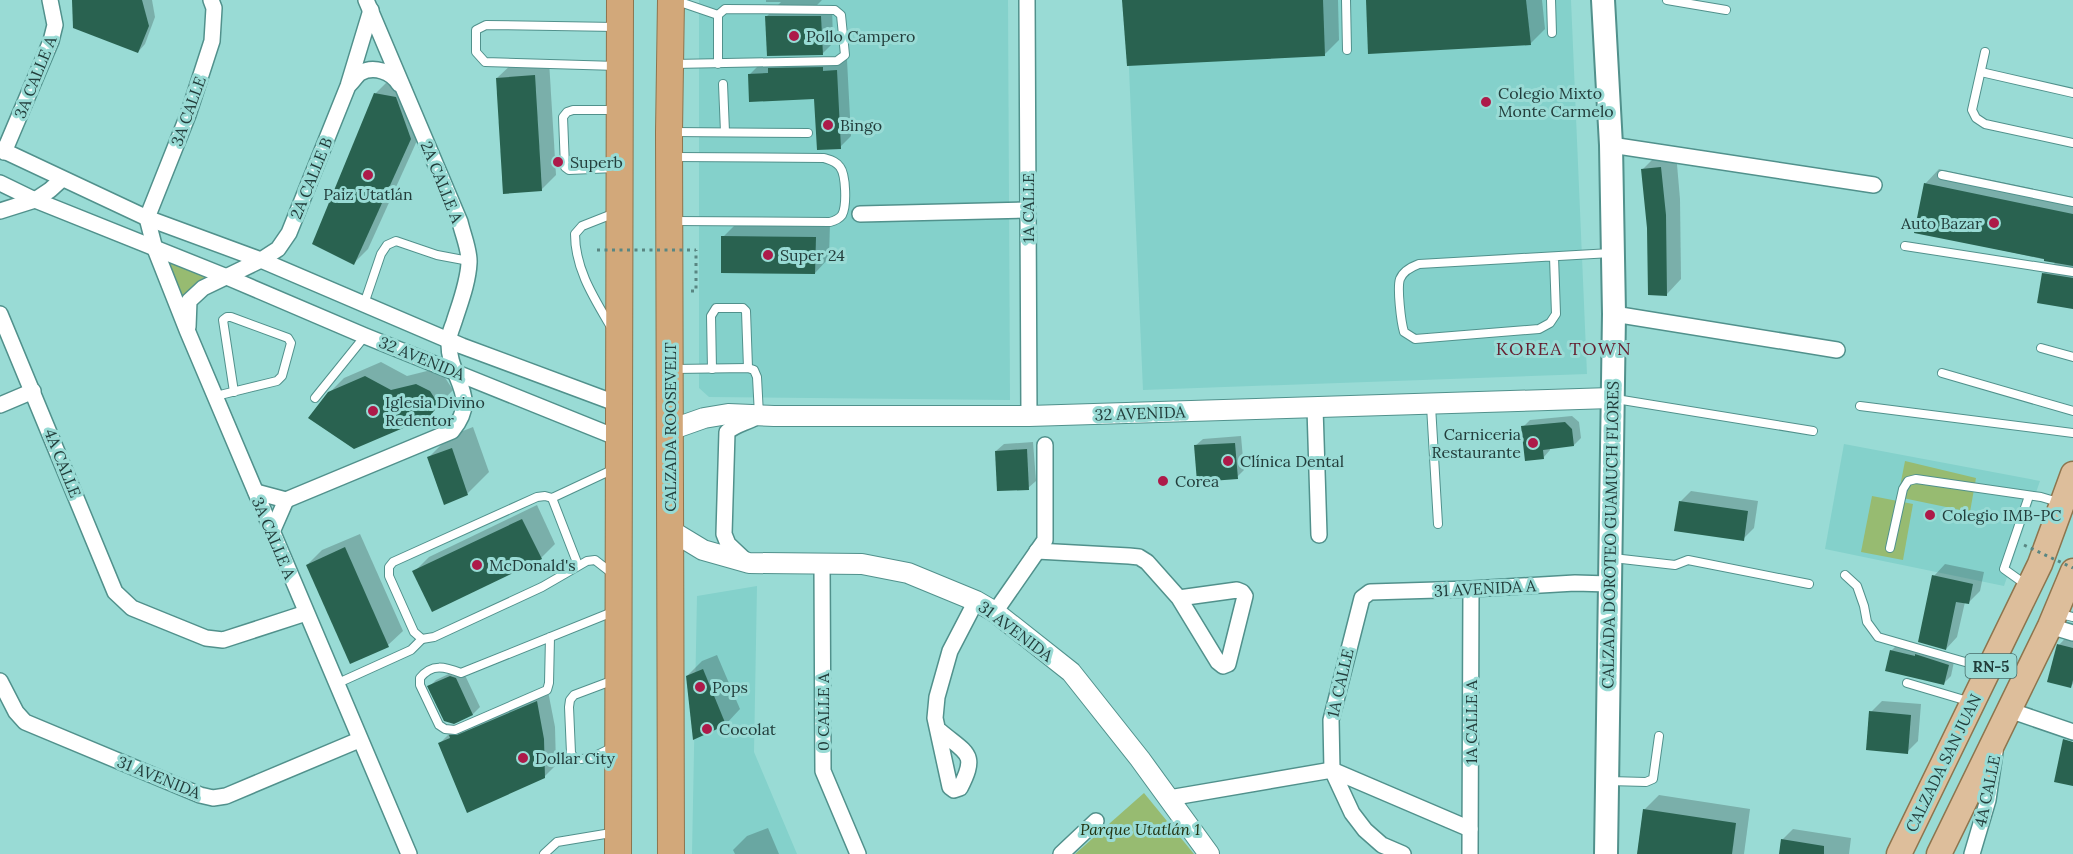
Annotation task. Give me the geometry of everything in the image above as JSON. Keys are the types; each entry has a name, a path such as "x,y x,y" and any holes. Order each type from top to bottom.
{"highway":[{"path":"612,847 618,790 620,0"},
{"name":"CALZADA ROOSEVELT","path":"671,854 669,64 672,0"}],"main road":[{"name":"CALZADA DOROTEO GUAMUCH FLORES","path":"1603,0 1611,145 1614,314 1606,854"},
{"name":"CALZADA SAN JUAN","path":"1899,854 2040,564 2073,474"},
{"name":"RN-5","path":"1939,854 2004,719 2060,619 2073,569"}],"street":[{"name":"3A CALLE A","path":"2,151 51,41 55,25 50,0"},
{"name":"3A CALLE","path":"147,218 188,115 212,41 214,8 211,0"},
{"name":"1A CALLE","path":"1027,0 1029,416"},
{"name":"2A CALLE B","path":"261,260 278,249 288,233 348,86 369,5"},
{"name":"2A CALLE A","path":"286,500 452,431 462,419 466,406 454,371 448,340 466,282 469,261 460,222 369,5"},
{"path":"348,86 360,73 378,69 394,76 404,92"},
{"path":"1611,145 1874,185"},
{"name":"32 AVENIDA","path":"2,151 147,218 261,260 448,340 618,404"},
{"path":"0,211 35,200 61,180"},
{"name":"32 AVENIDA","path":"0,183 35,200 618,438"},
{"path":"860,214 1028,210"},
{"name":"3A CALLE A","path":"147,218 155,249 187,330 409,854"},
{"path":"187,330 189,301 203,288 261,260"},
{"name":"4A CALLE","path":"0,314 115,592 132,608 206,638 223,640 306,613"},
{"path":"1614,314 1837,350"},
{"path":"0,405 33,391"},
{"name":"32 AVENIDA","path":"670,430 704,418 728,414 1029,416 1611,398"},
{"path":"1315,408 1319,535"},
{"path":"749,563 728,544 724,534 727,432 735,425 746,423 759,416"},
{"path":"995,612 1045,540 1045,445"},
{"path":"256,492 286,500 272,532"},
{"name":"31 AVENIDA","path":"670,530 703,550 749,563 862,564 908,573 976,601 995,612 1071,672 1169,798 1209,854"},
{"path":"1037,551 1138,558 1147,562 1179,598 1218,662 1223,666 1228,664 1245,596 1237,590 1179,598"},
{"name":"0 CALLE A","path":"822,564 823,771 858,854"},
{"name":"31 AVENIDA A","path":"1362,598 1370,592 1575,583 1609,584"},
{"name":"1A CALLE A","path":"1470,854 1471,589"},
{"name":"1A CALLE","path":"1332,770 1331,720 1362,598"},
{"path":"939,731 965,752 970,760 969,770 960,788 954,790 950,787 935,718 939,687 950,651 976,601"},
{"path":"2060,619 2073,633"},
{"name":"31 AVENIDA","path":"0,681 16,712 25,722 200,795 213,798 226,796 359,740"},
{"path":"2004,719 2073,732"},
{"name":"4A CALLE","path":"1972,854 1988,800 2004,719"},
{"path":"1332,770 1352,813 1365,830 1382,845 1403,854"},
{"path":"1169,798 1332,770 1470,829"},
{"path":"1061,854 1096,821"},
{"path":"400,854 402,836"}],"lane":[{"path":"672,0 718,15"},
{"path":"1346,0 1347,50"},
{"path":"1551,0 1552,33"},
{"path":"1667,0 1726,10"},
{"path":"669,64 718,64 837,61 845,55 841,15 835,10 725,9 718,15 718,64"},
{"path":"620,27 486,24 476,30 476,52 485,62 620,67"},
{"path":"1985,52 1972,110 1976,118 1985,124 2073,143"},
{"path":"1981,72 2073,93"},
{"path":"723,84 725,132"},
{"path":"619,168 569,170 565,167 563,117 567,112 573,110 620,110"},
{"path":"669,132 808,133"},
{"path":"669,157 824,158 834,161 841,167 845,177 842,214 830,222 670,221"},
{"path":"1942,175 2073,201"},
{"path":"618,339 587,284 575,245 575,234 582,226 619,211"},
{"path":"364,304 381,254 387,245 396,242 437,255 469,261"},
{"path":"1905,246 2073,272"},
{"path":"1554,257 1556,314 1550,323 1539,329 1415,339 1404,332 1401,319 1400,280 1408,269 1419,264 1613,253"},
{"path":"712,369 711,316 716,308 743,308 746,311 748,368"},
{"path":"216,396 234,392 277,381 282,376 291,343 288,338 231,317 223,320 234,392"},
{"path":"315,398 365,336"},
{"path":"2041,348 2073,357"},
{"path":"670,369 748,368 754,370 757,377 759,416"},
{"path":"1942,373 2073,411"},
{"path":"1611,398 1813,431"},
{"path":"1431,404 1438,525"},
{"path":"1860,406 2073,433"},
{"path":"422,639 414,632 388,576 389,567 393,562 537,497 552,498 618,467"},
{"path":"1890,548 1903,489 1908,481 1916,479 2063,503"},
{"path":"2029,496 2004,569 2029,587"},
{"path":"552,498 578,565"},
{"path":"1609,558 1675,565 1688,560 1809,584"},
{"path":"336,684 411,650 422,639 434,637 542,587 578,565 595,560 618,578"},
{"path":"1845,575 1857,586 1867,622 1878,637 1989,669"},
{"path":"549,637 549,687 547,690 454,730 445,729 439,725 420,685 420,678 425,672 438,667 446,667 461,673 549,637 618,610"},
{"path":"618,678 574,695 569,707 571,753 574,758 581,760 594,756 618,744"},
{"path":"1907,683 1972,702"},
{"path":"1607,780 1646,783 1653,779 1659,736"},
{"path":"544,854 557,842 612,847"}],"path":[{"path":"597,250 696,250 696,291"},
{"path":"2024,544 2073,569"}],"shaded area":[{"path":"699,0 1008,0 1010,400 709,397 699,388"},
{"path":"1126,0 1571,0 1587,374 1143,390"},
{"name":"Colegio IMB-PC","path":"1844,444 2040,481 2004,586 1825,549"},
{"path":"757,586 754,752 797,854 692,854 697,596"}],"green space":[{"path":"161,256 215,276 185,316"},
{"path":"1905,461 1976,478 1970,512 1898,497"},
{"path":"1872,496 1913,504 1903,560 1861,552"},
{"name":"Parque Utatlán 1","path":"1144,793 1194,854 1075,854"}],"building":[{"path":"72,0 142,0 149,26 138,53 73,28"},
{"path":"1122,0 1323,0 1325,56 1127,66"},
{"path":"1366,0 1526,0 1531,45 1368,54"},
{"name":"Pollo Campero","path":"765,16 821,16 823,55 767,56"},
{"name":"Bingo","path":"823,67 823,71 837,70 841,149 817,150 814,99 749,102 748,74 768,73 768,68"},
{"path":"535,75 542,191 503,194 496,78"},
{"name":"Paiz Utatlán","path":"374,93 396,97 411,139 354,265 312,244"},
{"path":"1661,167 1666,215 1667,296 1648,295 1647,228 1641,169"},
{"name":"Auto Bazar","path":"1924,183 2073,214 2073,266 1914,233"},
{"name":"Super 24","path":"721,236 816,237 815,274 721,273"},
{"path":"2042,273 2073,278 2073,309 2037,303"},
{"name":"Iglesia Divino Redentor","path":"365,376 391,390 416,384 430,391 439,405 429,417 354,449 308,418 328,392"},
{"path":"1565,422 1572,429 1574,446 1543,450 1544,459 1525,461 1521,426"},
{"path":"1235,443 1238,479 1197,482 1194,445"},
{"path":"452,448 468,495 444,505 427,457"},
{"path":"1027,449 1029,490 997,491 995,451"},
{"path":"1679,501 1748,511 1744,541 1674,531"},
{"name":"McDonald's","path":"522,519 542,559 432,612 412,571"},
{"path":"345,547 389,647 350,664 306,565"},
{"path":"1932,575 1973,584 1969,604 1956,602 1946,650 1918,642"},
{"path":"2057,644 2073,648 2071,688 2047,682"},
{"path":"1890,650 1915,656 1915,654 1949,665 1944,685 1885,671"},
{"path":"703,669 726,725 693,740 686,676"},
{"path":"450,676 456,678 473,715 454,724 444,721 427,686"},
{"path":"537,701 544,739 545,778 467,813 438,743 450,738 449,735 457,735"},
{"path":"1869,711 1911,715 1908,754 1866,750"},
{"path":"2063,739 2073,742 2073,786 2054,782"},
{"path":"1643,809 1736,823 1732,854 1637,854"},
{"path":"1781,839 1824,846 1824,854 1779,854"}],"place":[{"name":"Pollo Campero","path":"794,36"},
{"name":"Colegio Mixto Monte Carmelo","path":"1486,102"},
{"name":"Bingo","path":"828,125"},
{"name":"Superb","path":"558,162"},
{"name":"Paiz Utatlán","path":"368,175"},
{"name":"Auto Bazar","path":"1994,223"},
{"name":"Super 24","path":"768,255"},
{"name":"Iglesia Divino Redentor","path":"373,411"},
{"name":"Carniceria Restaurante","path":"1533,443"},
{"name":"Clínica Dental","path":"1228,461"},
{"name":"Corea","path":"1163,481"},
{"name":"Colegio IMB-PC","path":"1930,515"},
{"name":"McDonald's","path":"477,565"},
{"name":"Pops","path":"700,687"},
{"name":"Cocolat","path":"707,729"},
{"name":"Dollar City","path":"523,758"}],"district":[{"name":"KOREA TOWN","path":"1564,348"}]}
